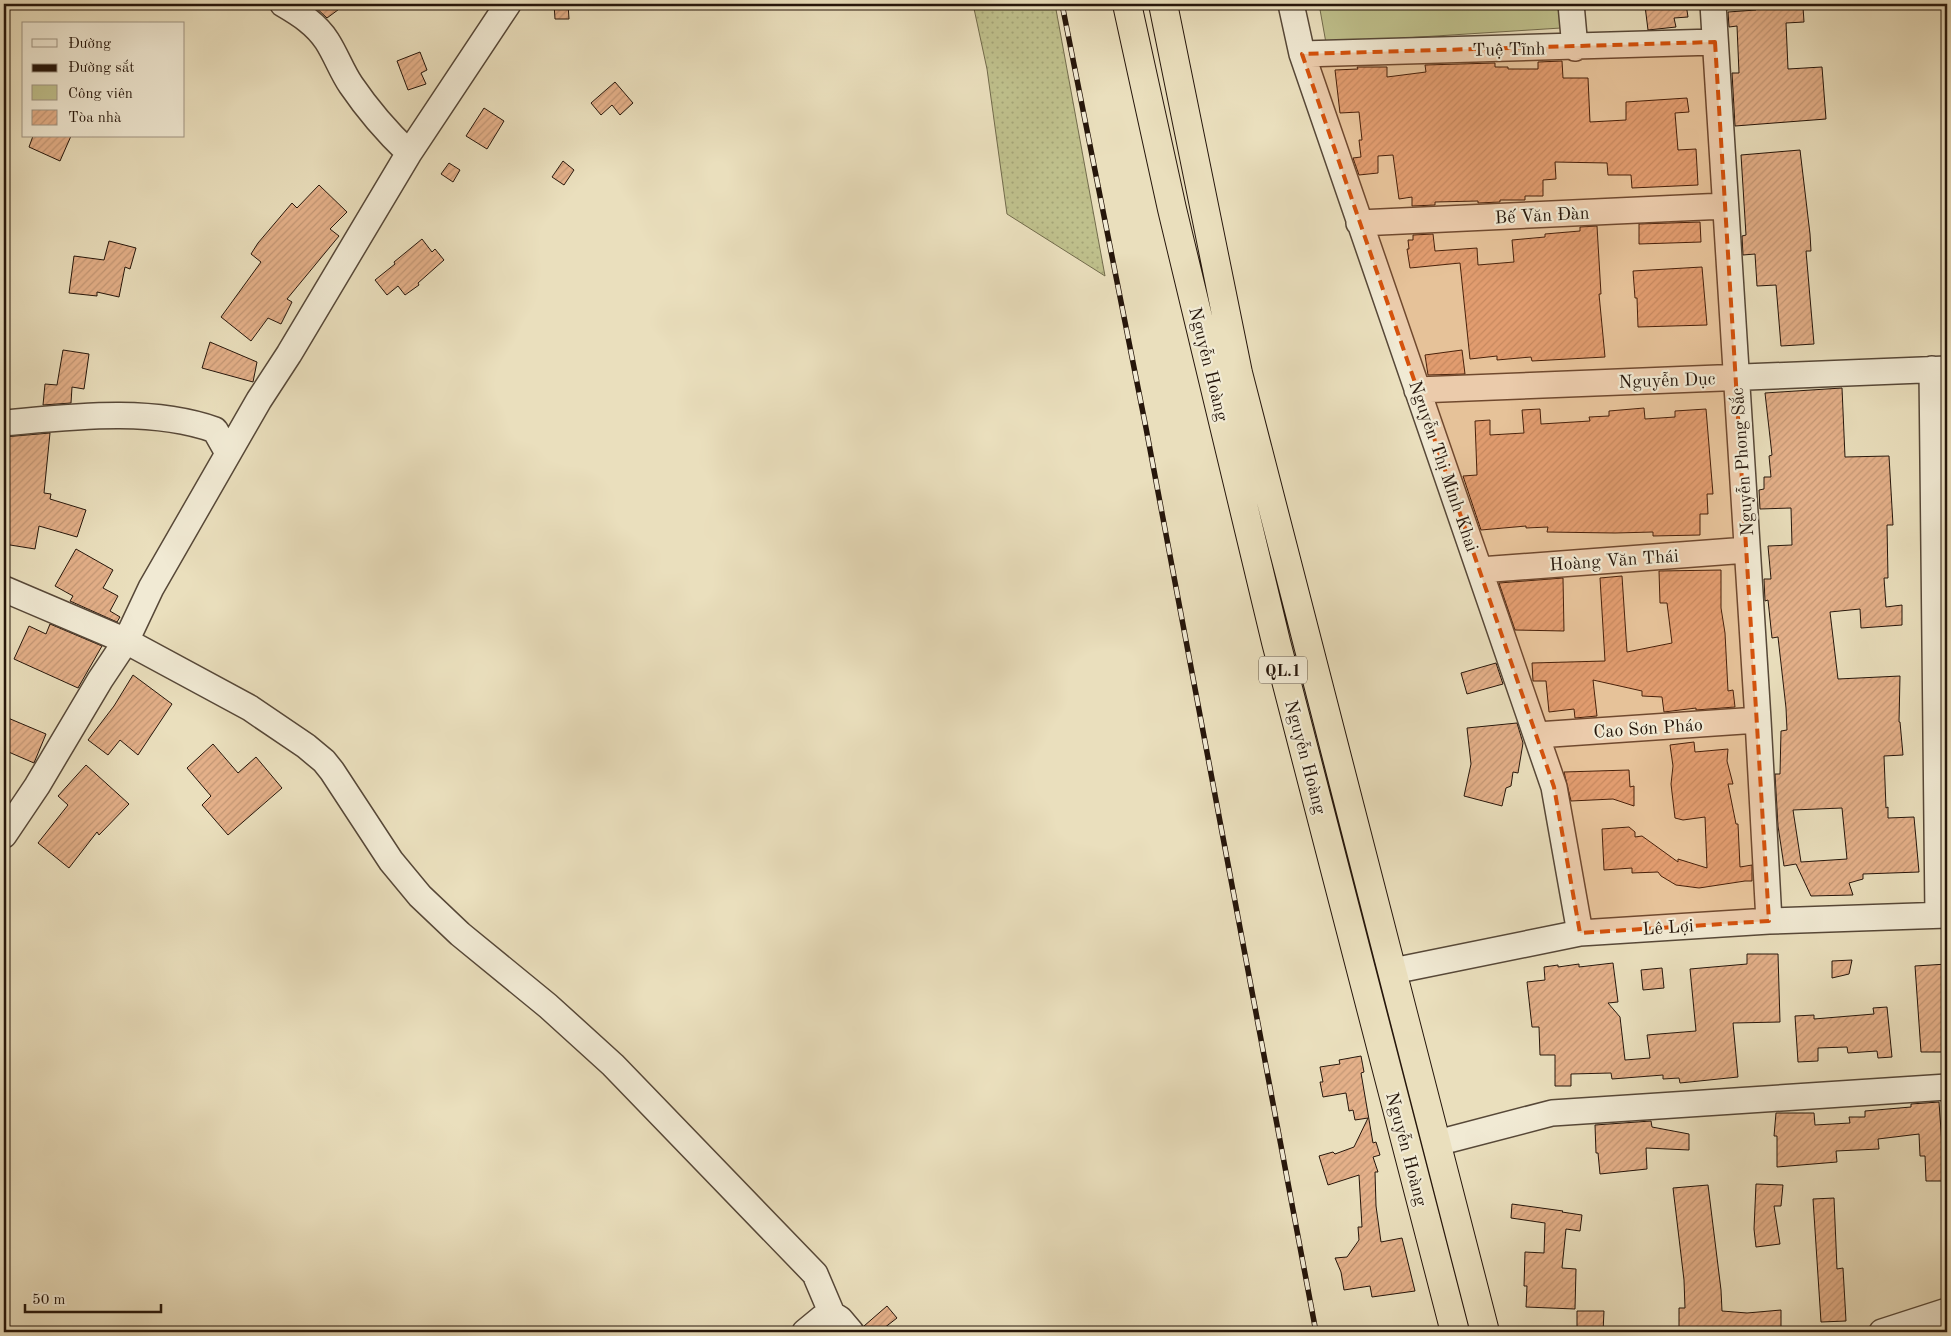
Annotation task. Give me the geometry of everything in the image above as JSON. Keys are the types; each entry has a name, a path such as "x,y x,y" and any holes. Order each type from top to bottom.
{"highway":[{"name":"Nguyễn Hoàng","path":"1127,4 1172,209 1276,642 1455,1332"},
{"name":"Nguyễn Hoàng","path":"1163,4 1238,373 1485,1332"}],"street":[{"path":"283,4 306,18 327,41 349,83 360,98 387,130 410,153"},
{"path":"4,835 38,786 126,641 151,588 228,453 410,153 508,4"},
{"name":"Nguyễn Thị Minh Khai","path":"1291,4 1302,54 1554,787 1580,933"},
{"path":"1571,4 1575,48"},
{"name":"Nguyễn Phong Sắc","path":"1713,4 1769,921"},
{"name":"Tuệ Tĩnh","path":"1302,54 1575,48 1715,42"},
{"name":"Bế Văn Đàn","path":"1359,223 1725,206"},
{"path":"1940,369 1942,915"},
{"name":"Nguyễn Dục","path":"1417,390 1940,369"},
{"path":"4,423 66,418 142,416 193,422 216,430 228,453"},
{"name":"Hoàng Văn Thái","path":"1480,570 1747,550"},
{"path":"4,589 126,641 250,708 288,732 324,761 391,861 420,896 460,934 548,1006 619,1071 815,1274 832,1314 840,1319 851,1332"},
{"name":"Cao Sơn Pháo","path":"1537,735 1758,720"},
{"name":"Lê Lợi","path":"1393,971 1580,933 1769,921 1942,915"},
{"path":"1437,1143 1552,1112 1947,1087"},
{"path":"1882,1332 1947,1311"},
{"path":"805,1332 822,1318 832,1314"}],"highlighted area":[{"path":"1715,42 1769,921 1580,933 1554,787 1302,54"}],"green space":[{"path":"973,4 1055,4 1105,276 1007,214 987,69"},
{"path":"1319,4 1559,4 1561,28 1326,43"}],"building":[{"path":"312,4 346,4 327,18"},
{"path":"554,4 568,4 569,19 555,19"},
{"path":"1686,4 1688,17 1674,18 1676,27 1648,30 1645,6"},
{"path":"1756,4 1792,4 1792,7 1803,7 1804,22 1786,23 1788,69 1822,67 1826,119 1735,126 1732,73 1739,73 1737,26 1729,27 1728,12 1756,10"},
{"path":"420,52 427,70 421,73 426,84 408,90 397,61"},
{"path":"1562,61 1563,78 1588,78 1590,122 1626,120 1626,102 1687,98 1689,112 1675,113 1678,150 1696,149 1698,185 1632,188 1631,175 1608,175 1607,163 1555,162 1556,179 1543,180 1543,196 1525,196 1525,200 1500,200 1500,202 1435,202 1435,205 1412,206 1412,197 1399,199 1393,155 1378,156 1378,173 1359,175 1353,158 1361,157 1359,140 1362,140 1359,112 1340,113 1335,70 1358,69 1357,67 1387,67 1387,77 1426,72 1425,65 1495,63 1495,67 1508,67 1508,69 1538,69 1538,62"},
{"path":"615,82 633,103 620,115 612,105 601,115 591,103"},
{"path":"484,108 504,121 487,149 466,136"},
{"path":"32,138 70,138 60,161 29,147"},
{"path":"1800,150 1810,234 1811,251 1806,251 1814,344 1781,346 1776,285 1757,286 1755,254 1743,255 1742,236 1746,235 1741,155"},
{"path":"563,161 574,170 564,185 552,177"},
{"path":"449,163 460,170 453,182 441,174"},
{"path":"319,185 347,212 330,229 339,236 287,299 292,302 281,324 268,318 251,341 221,317 261,262 251,254 258,243 292,203 297,208"},
{"path":"1700,222 1701,242 1639,244 1639,224"},
{"path":"1597,226 1601,294 1599,294 1605,357 1532,361 1531,357 1497,360 1497,356 1470,359 1460,263 1410,268 1407,249 1409,249 1408,240 1413,240 1413,235 1433,234 1435,251 1477,248 1478,265 1514,262 1512,240 1545,237 1545,234 1580,231 1580,227"},
{"path":"422,239 432,252 435,249 444,260 418,283 419,285 405,295 398,286 387,295 375,280"},
{"path":"109,241 136,248 130,269 125,267 119,297 97,292 97,296 69,293 74,256 104,260"},
{"path":"1702,267 1707,325 1638,327 1637,298 1635,298 1633,271"},
{"path":"210,342 257,362 253,382 202,368"},
{"path":"63,350 89,354 84,389 72,387 71,403 43,405 45,384 57,385"},
{"path":"1462,350 1465,374 1428,375 1425,355"},
{"path":"1842,388 1845,457 1889,456 1893,525 1887,525 1888,578 1884,578 1886,607 1902,605 1902,625 1861,628 1860,609 1830,612 1838,679 1900,676 1899,722 1903,755 1884,756 1886,808 1888,807 1888,818 1914,817 1919,872 1863,874 1863,879 1849,883 1853,895 1811,896 1796,864 1784,866 1778,826 1775,774 1780,774 1781,731 1787,730 1786,708 1778,637 1772,638 1768,600 1765,601 1764,579 1771,579 1768,546 1792,545 1791,508 1760,509 1759,490 1764,489 1764,477 1771,477 1769,456 1772,455 1765,393","holes":["1842,808 1847,859 1801,862 1793,810"]},
{"path":"1644,408 1645,419 1675,417 1675,411 1706,409 1713,494 1707,494 1708,514 1700,514 1700,535 1653,536 1653,532 1547,532 1548,527 1526,528 1526,526 1481,530 1463,476 1477,475 1475,421 1490,420 1490,435 1524,433 1522,410 1540,409 1541,424 1590,421 1589,417 1609,416 1609,411"},
{"path":"50,433 44,493 51,494 50,499 86,510 77,537 39,526 35,549 4,544 4,437"},
{"path":"76,549 113,570 103,588 118,596 110,611 120,617 117,622 70,601 73,596 55,586"},
{"path":"1721,570 1721,608 1725,633 1728,691 1733,690 1735,707 1696,710 1696,708 1664,712 1662,697 1642,696 1642,691 1593,680 1597,716 1575,718 1574,709 1549,712 1546,681 1533,681 1532,663 1605,661 1600,578 1622,576 1627,652 1672,643 1667,603 1660,603 1659,571"},
{"path":"1563,578 1564,631 1515,630 1499,583"},
{"path":"50,624 102,646 78,688 14,659 29,626 46,634"},
{"path":"1496,663 1503,684 1467,694 1461,673"},
{"path":"133,675 172,704 138,755 120,740 108,755 88,740 114,706"},
{"path":"8,718 46,734 34,763 4,750 4,727"},
{"path":"1517,723 1523,743 1518,773 1513,772 1511,786 1506,788 1502,806 1464,796 1471,764 1467,728"},
{"path":"1694,742 1695,752 1728,749 1727,761 1733,784 1728,784 1736,824 1738,824 1740,867 1752,865 1752,881 1699,888 1676,885 1658,872 1632,873 1632,868 1604,870 1602,829 1629,827 1635,832 1635,837 1642,836 1678,862 1678,859 1707,868 1705,817 1683,820 1675,818 1671,784 1673,766 1670,745"},
{"path":"213,744 238,773 256,757 282,788 228,835 202,805 211,796 187,768"},
{"path":"86,765 129,804 99,835 97,832 69,868 38,843 68,805 58,796"},
{"path":"1629,770 1630,787 1634,786 1634,806 1613,799 1571,801 1564,772"},
{"path":"1747,954 1778,954 1780,1022 1733,1023 1738,1077 1680,1083 1679,1078 1663,1079 1663,1075 1612,1079 1611,1073 1571,1074 1571,1086 1555,1086 1555,1055 1540,1055 1539,1027 1532,1027 1527,982 1545,980 1544,967 1579,964 1579,967 1613,963 1618,1002 1608,1003 1620,1017 1625,1060 1650,1058 1647,1035 1696,1031 1690,969 1747,964"},
{"path":"1852,960 1849,974 1832,978 1832,961"},
{"path":"1947,964 1947,1052 1921,1052 1915,966"},
{"path":"1662,968 1664,988 1643,990 1641,970"},
{"path":"1887,1007 1892,1057 1878,1058 1877,1051 1848,1053 1847,1047 1818,1048 1818,1061 1798,1062 1795,1016 1814,1015 1814,1019 1874,1014 1873,1008"},
{"path":"1361,1056 1364,1072 1361,1073 1373,1143 1376,1142 1380,1155 1373,1157 1378,1172 1375,1172 1376,1206 1381,1242 1402,1238 1415,1291 1372,1297 1370,1286 1344,1290 1341,1272 1335,1258 1347,1257 1359,1240 1358,1227 1362,1227 1359,1175 1328,1185 1319,1156 1333,1152 1335,1154 1354,1147 1368,1118 1355,1120 1353,1110 1349,1111 1346,1093 1323,1097 1320,1067 1340,1064 1339,1060"},
{"path":"1939,1102 1943,1159 1947,1159 1947,1181 1926,1181 1925,1156 1920,1156 1919,1134 1878,1139 1879,1149 1836,1151 1837,1162 1777,1167 1777,1136 1774,1136 1776,1113 1814,1113 1815,1125 1850,1123 1849,1117 1865,1117 1865,1111 1911,1107 1911,1104"},
{"path":"1651,1121 1652,1127 1689,1134 1689,1150 1646,1148 1647,1169 1600,1174 1598,1153 1596,1153 1595,1125"},
{"path":"1756,1184 1783,1185 1781,1206 1774,1206 1780,1244 1756,1247 1754,1229"},
{"path":"1708,1185 1722,1311 1747,1313 1781,1310 1781,1332 1699,1332 1699,1327 1679,1327 1679,1308 1685,1308 1684,1280 1673,1188"},
{"path":"1834,1198 1837,1269 1843,1268 1846,1321 1821,1322 1813,1199"},
{"path":"1512,1204 1582,1215 1580,1231 1566,1229 1562,1268 1576,1269 1575,1309 1526,1307 1527,1286 1524,1286 1525,1252 1544,1253 1545,1223 1511,1218"},
{"path":"887,1306 897,1318 879,1332 865,1332 864,1326"},
{"path":"1577,1311 1604,1311 1603,1332 1577,1332"}],"railway":[{"path":"1062,4 1146,428 1316,1332"}]}
